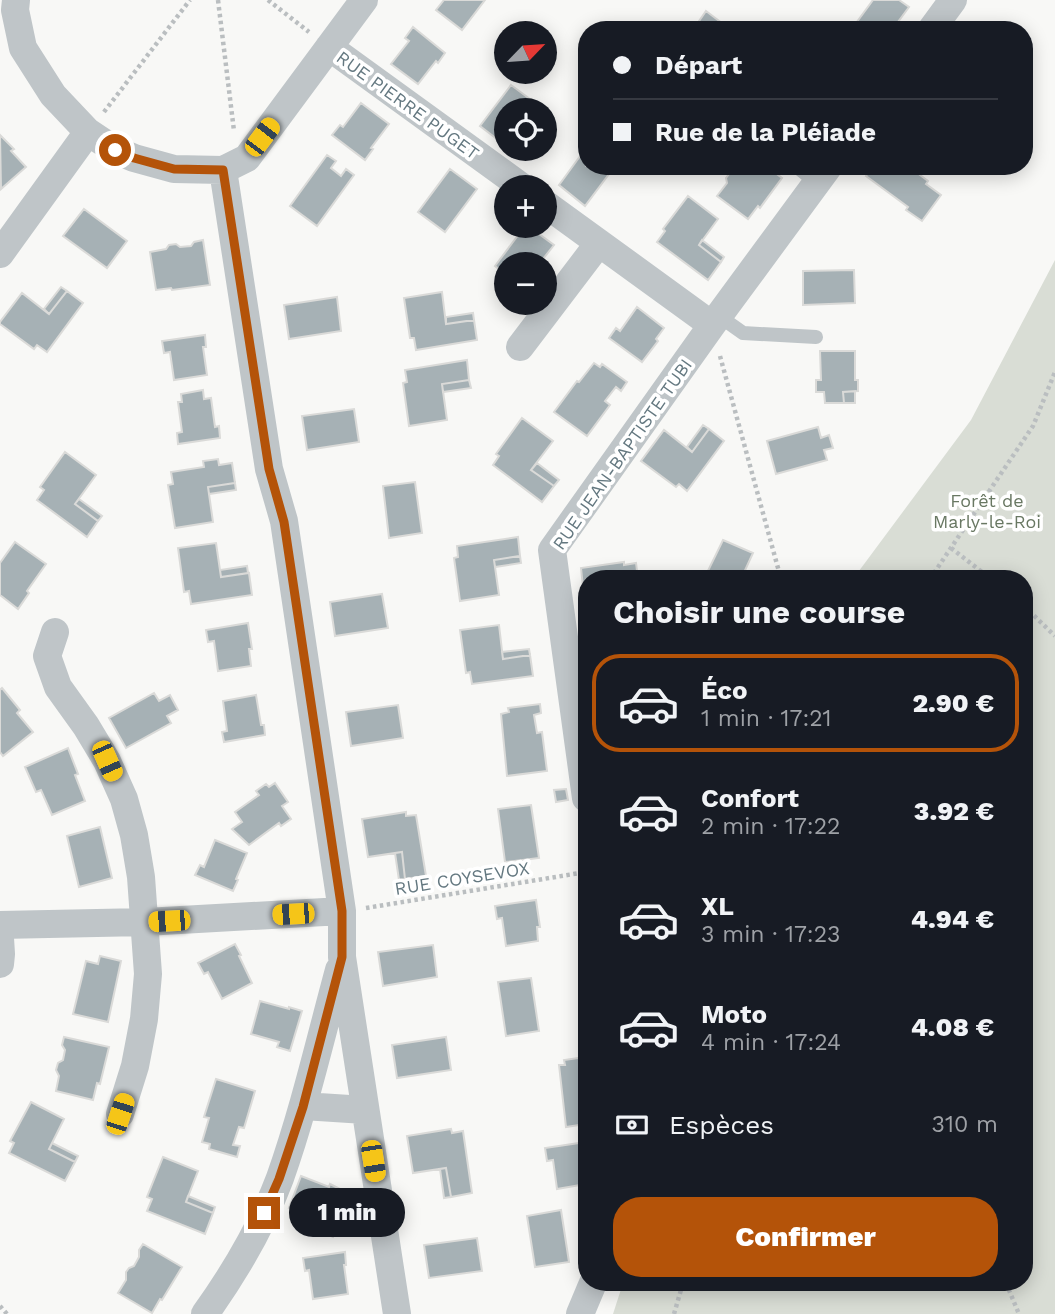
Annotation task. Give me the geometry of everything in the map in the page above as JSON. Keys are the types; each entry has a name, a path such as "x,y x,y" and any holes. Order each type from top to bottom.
{"street":[{"path":"16,0 15,10 23,48 52,95 88,132 115,150 174,169 230,167 247,158 364,0"},
{"path":"938,21 953,0"},
{"name":"RUE PIERRE PUGET","path":"329,47 505,175"},
{"path":"0,254 88,132"},
{"path":"230,167 269,469 284,522 342,911 342,957 397,1314"},
{"name":"RUE JEAN-BAPTISTE TUBI","path":"578,740 552,550 715,320 812,175"},
{"path":"557,212 715,320"},
{"path":"520,347 599,243"},
{"path":"55,632 47,656 58,687 93,737 124,799 134,835 141,877 148,974 144,1019 135,1066 120,1114"},
{"path":"0,925 145,922 342,911"},
{"path":"0,938 0,964"},
{"path":"205,1314 230,1278 279,1179 303,1107 342,957"},
{"path":"303,1107 365,1111"},
{"path":"580,1314 590,1291"}],"lane":[{"path":"715,320 743,334 816,337"}],"path":[{"path":"88,132 190,0"},
{"path":"218,0 230,167"},
{"path":"268,0 329,47"},
{"path":"715,320 779,570"},
{"path":"936,570 1033,426 1055,372"},
{"path":"951,548 979,570"},
{"path":"1033,615 1055,636"},
{"name":"RUE COYSEVOX","path":"342,911 578,873"},
{"path":"674,1314 681,1291"},
{"path":"1009,1291 1019,1314"},
{"path":"0,1306 7,1314"}],"green space":[{"name":"Forêt de Marly-le-Roi","path":"1055,260 1055,1314 613,1314 620,1291 1033,1291 1033,570 860,570 971,420"}],"building":[{"path":"444,0 485,0 462,30 436,10"},
{"path":"873,0 899,0 909,7 899,21 858,21"},
{"path":"706,11 719,21 699,21"},
{"path":"413,27 445,53 418,84 391,64 409,41 405,38"},
{"path":"511,85 529,98 501,98"},
{"path":"361,103 389,124 365,160 332,135 340,125 343,127"},
{"path":"494,107 494,137 480,126"},
{"path":"0,135 26,167 1,189"},
{"path":"327,155 336,161 331,168 341,176 346,169 354,175 317,226 290,206"},
{"path":"578,159 578,175 608,175 585,206 559,185"},
{"path":"450,169 477,189 445,232 418,212"},
{"path":"728,175 778,175 782,178 760,208 758,206 748,219 717,196 727,183"},
{"path":"920,175 928,181 926,184 941,195 922,221 906,210 908,207 866,176"},
{"path":"688,196 718,219 699,245 721,262 708,280 657,242 665,231 663,229"},
{"path":"84,209 127,241 107,268 63,236"},
{"path":"516,238 544,238 554,245 548,252 506,252"},
{"path":"203,240 210,285 156,290 150,252 166,249 169,245 191,246 194,242"},
{"path":"702,240 724,257 721,262 699,245"},
{"path":"854,270 855,303 803,305 803,271"},
{"path":"61,287 67,291 49,314 44,309"},
{"path":"67,291 83,303 47,352 37,345 34,349 0,324 22,293 49,314"},
{"path":"442,292 446,324 474,320 477,340 416,350 414,338 410,338 404,298"},
{"path":"337,297 341,331 289,339 284,305"},
{"path":"637,307 664,328 642,362 609,338 616,328 620,331"},
{"path":"473,313 474,320 446,324 446,317"},
{"path":"205,335 206,347 203,347 207,375 174,380 170,352 164,353 162,341"},
{"path":"820,351 855,351 855,380 858,380 858,391 843,392 844,403 825,403 824,392 816,392 816,380 821,380"},
{"path":"467,360 469,380 442,384 447,420 409,426 403,383 407,382 405,370"},
{"path":"594,363 600,367 602,364 627,382 621,391 616,387 605,401 610,405 587,436 554,412"},
{"path":"469,380 471,388 443,392 442,384"},
{"path":"203,390 204,399 211,398 215,427 219,426 220,438 178,444 177,433 182,432 178,402 182,402 181,394"},
{"path":"855,391 855,403 844,403 843,392"},
{"path":"354,409 359,442 307,450 302,416"},
{"path":"522,418 553,441 531,470 554,486 542,502 493,465 499,456 496,454"},
{"path":"703,425 709,429 692,452 687,447"},
{"path":"818,427 821,438 829,435 833,448 824,450 827,460 776,474 767,441"},
{"path":"709,429 724,441 687,491 679,484 676,487 641,461 664,430 692,452"},
{"path":"65,452 96,475 75,504 98,521 87,537 37,500 44,490 40,487"},
{"path":"218,459 219,465 232,463 235,483 208,487 213,522 175,528 168,485 173,484 171,472 204,467 203,461"},
{"path":"537,463 559,480 554,486 531,470"},
{"path":"415,482 422,533 389,538 383,486"},
{"path":"235,483 236,490 209,494 208,487"},
{"path":"79,499 102,516 98,521 75,504"},
{"path":"518,537 520,556 494,560 499,595 460,601 454,558 458,557 457,546"},
{"path":"723,540 753,553 745,570 708,570"},
{"path":"15,542 46,564 18,609 0,595 0,563"},
{"path":"216,543 221,577 249,573 252,595 191,604 189,591 184,592 178,548"},
{"path":"520,556 521,563 495,567 494,560"},
{"path":"624,562 624,565 636,563 637,570 581,570"},
{"path":"247,566 248,573 221,577 220,570"},
{"path":"382,594 388,628 335,636 330,602"},
{"path":"248,623 252,649 249,649 251,666 218,671 214,641 208,642 206,630"},
{"path":"499,625 503,659 530,655 533,676 472,684 470,672 466,673 460,630"},
{"path":"529,649 530,655 503,659 502,652"},
{"path":"2,688 20,710 17,713 33,732 3,756 0,752"},
{"path":"154,693 159,701 170,695 178,710 167,716 171,723 126,748 109,718"},
{"path":"256,695 265,735 224,742 222,732 227,731 223,701"},
{"path":"540,704 541,713 534,715 537,733 542,732 547,771 507,776 501,714 509,712 508,708"},
{"path":"398,705 403,738 351,746 346,712"},
{"path":"68,748 85,801 52,815 41,790 36,792 25,767"},
{"path":"275,783 288,802 282,806 291,819 281,826 279,823 249,845 232,829 242,822 235,812 259,795 256,791 266,784 269,787"},
{"path":"566,789 568,800 556,802 554,790"},
{"path":"531,805 539,858 505,862 498,809"},
{"path":"406,812 406,816 416,815 426,876 405,879 402,852 368,857 362,819"},
{"path":"100,827 112,878 79,887 67,836"},
{"path":"215,840 247,853 233,891 195,875 200,865 204,867"},
{"path":"402,852 405,879 399,880 395,853"},
{"path":"536,900 540,927 537,927 538,941 506,946 502,918 497,919 495,906"},
{"path":"235,944 252,983 222,999 208,972 204,974 198,963"},
{"path":"433,945 437,977 383,986 378,952"},
{"path":"100,956 121,961 108,1022 73,1014 86,961 98,964"},
{"path":"531,978 539,1031 506,1036 498,982"},
{"path":"260,1001 302,1011 290,1051 277,1047 279,1042 251,1034"},
{"path":"64,1037 109,1047 93,1100 56,1091 59,1076 56,1070 58,1063 63,1060"},
{"path":"446,1037 451,1070 397,1078 392,1045"},
{"path":"578,1058 578,1125 566,1127 559,1065 565,1065 564,1060"},
{"path":"216,1079 255,1091 244,1128 239,1127 233,1145 240,1146 237,1157 209,1149 210,1144 202,1142 209,1118 204,1117"},
{"path":"31,1102 64,1119 49,1149 75,1162 65,1181 9,1153 14,1143 10,1141"},
{"path":"451,1129 452,1133 463,1131 472,1193 451,1197 446,1168 413,1173 407,1136"},
{"path":"52,1143 78,1156 75,1162 49,1149"},
{"path":"578,1143 578,1185 557,1189 553,1160 547,1161 545,1148"},
{"path":"163,1157 198,1171 186,1202 213,1213 205,1234 147,1211 152,1199 147,1197"},
{"path":"446,1168 451,1197 444,1198 440,1169"},
{"path":"301,1176 342,1190 333,1211 342,1214 333,1237 324,1233 326,1228 314,1223 316,1219 289,1208"},
{"path":"188,1196 215,1207 213,1213 186,1202"},
{"path":"561,1210 569,1262 535,1267 527,1216"},
{"path":"477,1238 482,1271 429,1278 424,1245"},
{"path":"143,1244 182,1267 152,1313 118,1293 126,1280 126,1272 134,1266"},
{"path":"345,1252 348,1294 313,1299 309,1270 305,1271 303,1258"}],"route":[{"path":"115,150 174,169 223,170 269,469 284,522 342,911 342,957 303,1107 279,1179 264,1213"}]}
